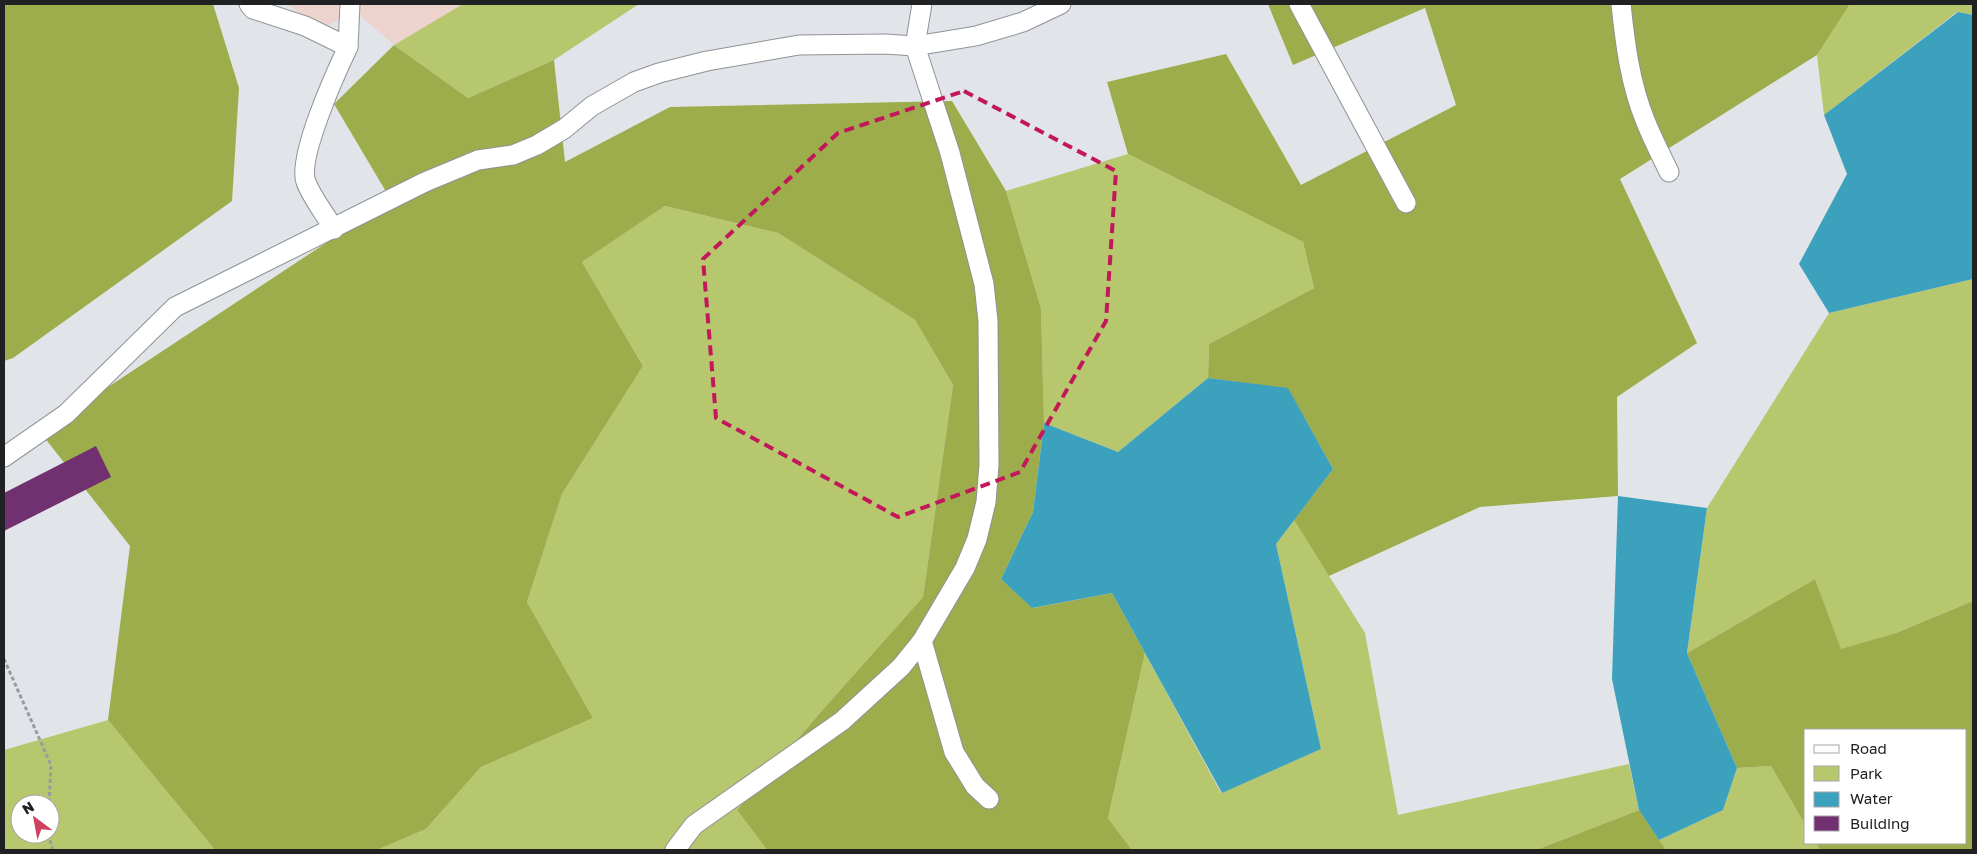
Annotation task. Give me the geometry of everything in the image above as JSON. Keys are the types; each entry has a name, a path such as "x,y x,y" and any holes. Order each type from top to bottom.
{"street":[{"path":"249,4 253,9 305,26 348,47"},
{"path":"334,229 306,182 304,168 325,98 348,47 350,4"},
{"path":"675,850 694,825 842,721 901,667 922,641 965,568 977,539 986,502 989,465 988,331 984,284 950,153 915,46 922,4"},
{"path":"4,457 66,414 175,307 425,182 478,160 513,155 537,145 564,129 592,106 634,82 659,73 707,61 799,45 885,44 915,46 976,36 1023,22 1061,4"},
{"path":"1299,4 1406,203"},
{"path":"1621,4 1624,34 1634,87 1645,120 1669,172"},
{"path":"922,641 954,752 975,786 989,799"}],"path":[{"path":"4,659 51,765 50,794"}],"highlighted area":[{"path":"964,91 1116,171 1106,321 1020,472 898,517 716,418 703,259 838,133"}],"shaded area":[{"path":"286,4 463,4 394,45 357,13 323,27"}],"green space":[{"path":"4,4 213,4 239,88 232,201 13,358 4,361"},
{"path":"463,4 639,4 554,60 468,98 394,45"},
{"path":"1268,4 1850,4 1817,55 1620,179 1697,343 1617,397 1618,496 1480,507 1329,576 1294,520 1333,469 1288,389 1208,378 1209,344 1314,288 1303,242 1128,154 1107,82 1226,54 1301,185 1456,105 1425,8 1293,65"},
{"path":"1850,4 1973,4 1973,15 1957,12 1824,115 1817,55"},
{"path":"394,45 468,98 554,60 565,162 670,107 952,101 1006,191 1041,308 1044,423 1033,512 1001,579 1033,608 1112,593 1145,653 1108,818 1132,850 767,850 737,810 923,597 953,385 915,320 778,233 665,206 582,262 643,366 562,494 527,602 593,718 481,767 426,829 377,850 215,850 108,720 130,546 40,432 391,200 334,104"},
{"path":"1128,154 1303,242 1314,288 1209,344 1208,378 1118,452 1044,423 1041,308 1006,191"},
{"path":"665,206 778,233 915,320 953,385 923,597 737,810 767,850 377,850 426,829 481,767 593,718 527,602 562,494 643,366 582,262"},
{"path":"1973,279 1973,601 1896,633 1841,650 1815,579 1687,653 1707,508 1829,313"},
{"path":"1294,520 1365,633 1398,815 1629,764 1639,810 1536,850 1132,850 1108,818 1145,653 1221,793 1321,749 1276,544"},
{"path":"1815,579 1841,649 1896,633 1973,601 1973,850 1820,850 1817,844 1967,844 1967,729 1804,729 1804,823 1771,766 1737,768 1687,653"},
{"path":"108,720 215,850 4,850 4,750"},
{"path":"1771,766 1804,823 1804,844 1817,844 1820,850 1666,850 1659,840 1723,810 1737,768"},
{"path":"1639,810 1666,850 1536,850"}],"water":[{"path":"1958,12 1973,15 1973,279 1829,313 1799,264 1847,174 1824,115"},
{"path":"1208,378 1288,388 1333,469 1276,544 1321,749 1222,793 1112,593 1032,608 1001,579 1033,512 1044,423 1118,452"},
{"path":"1618,496 1707,508 1687,653 1737,768 1723,810 1659,840 1639,810 1612,679"}],"building":[{"path":"96,446 111,477 4,531 4,493"}]}
